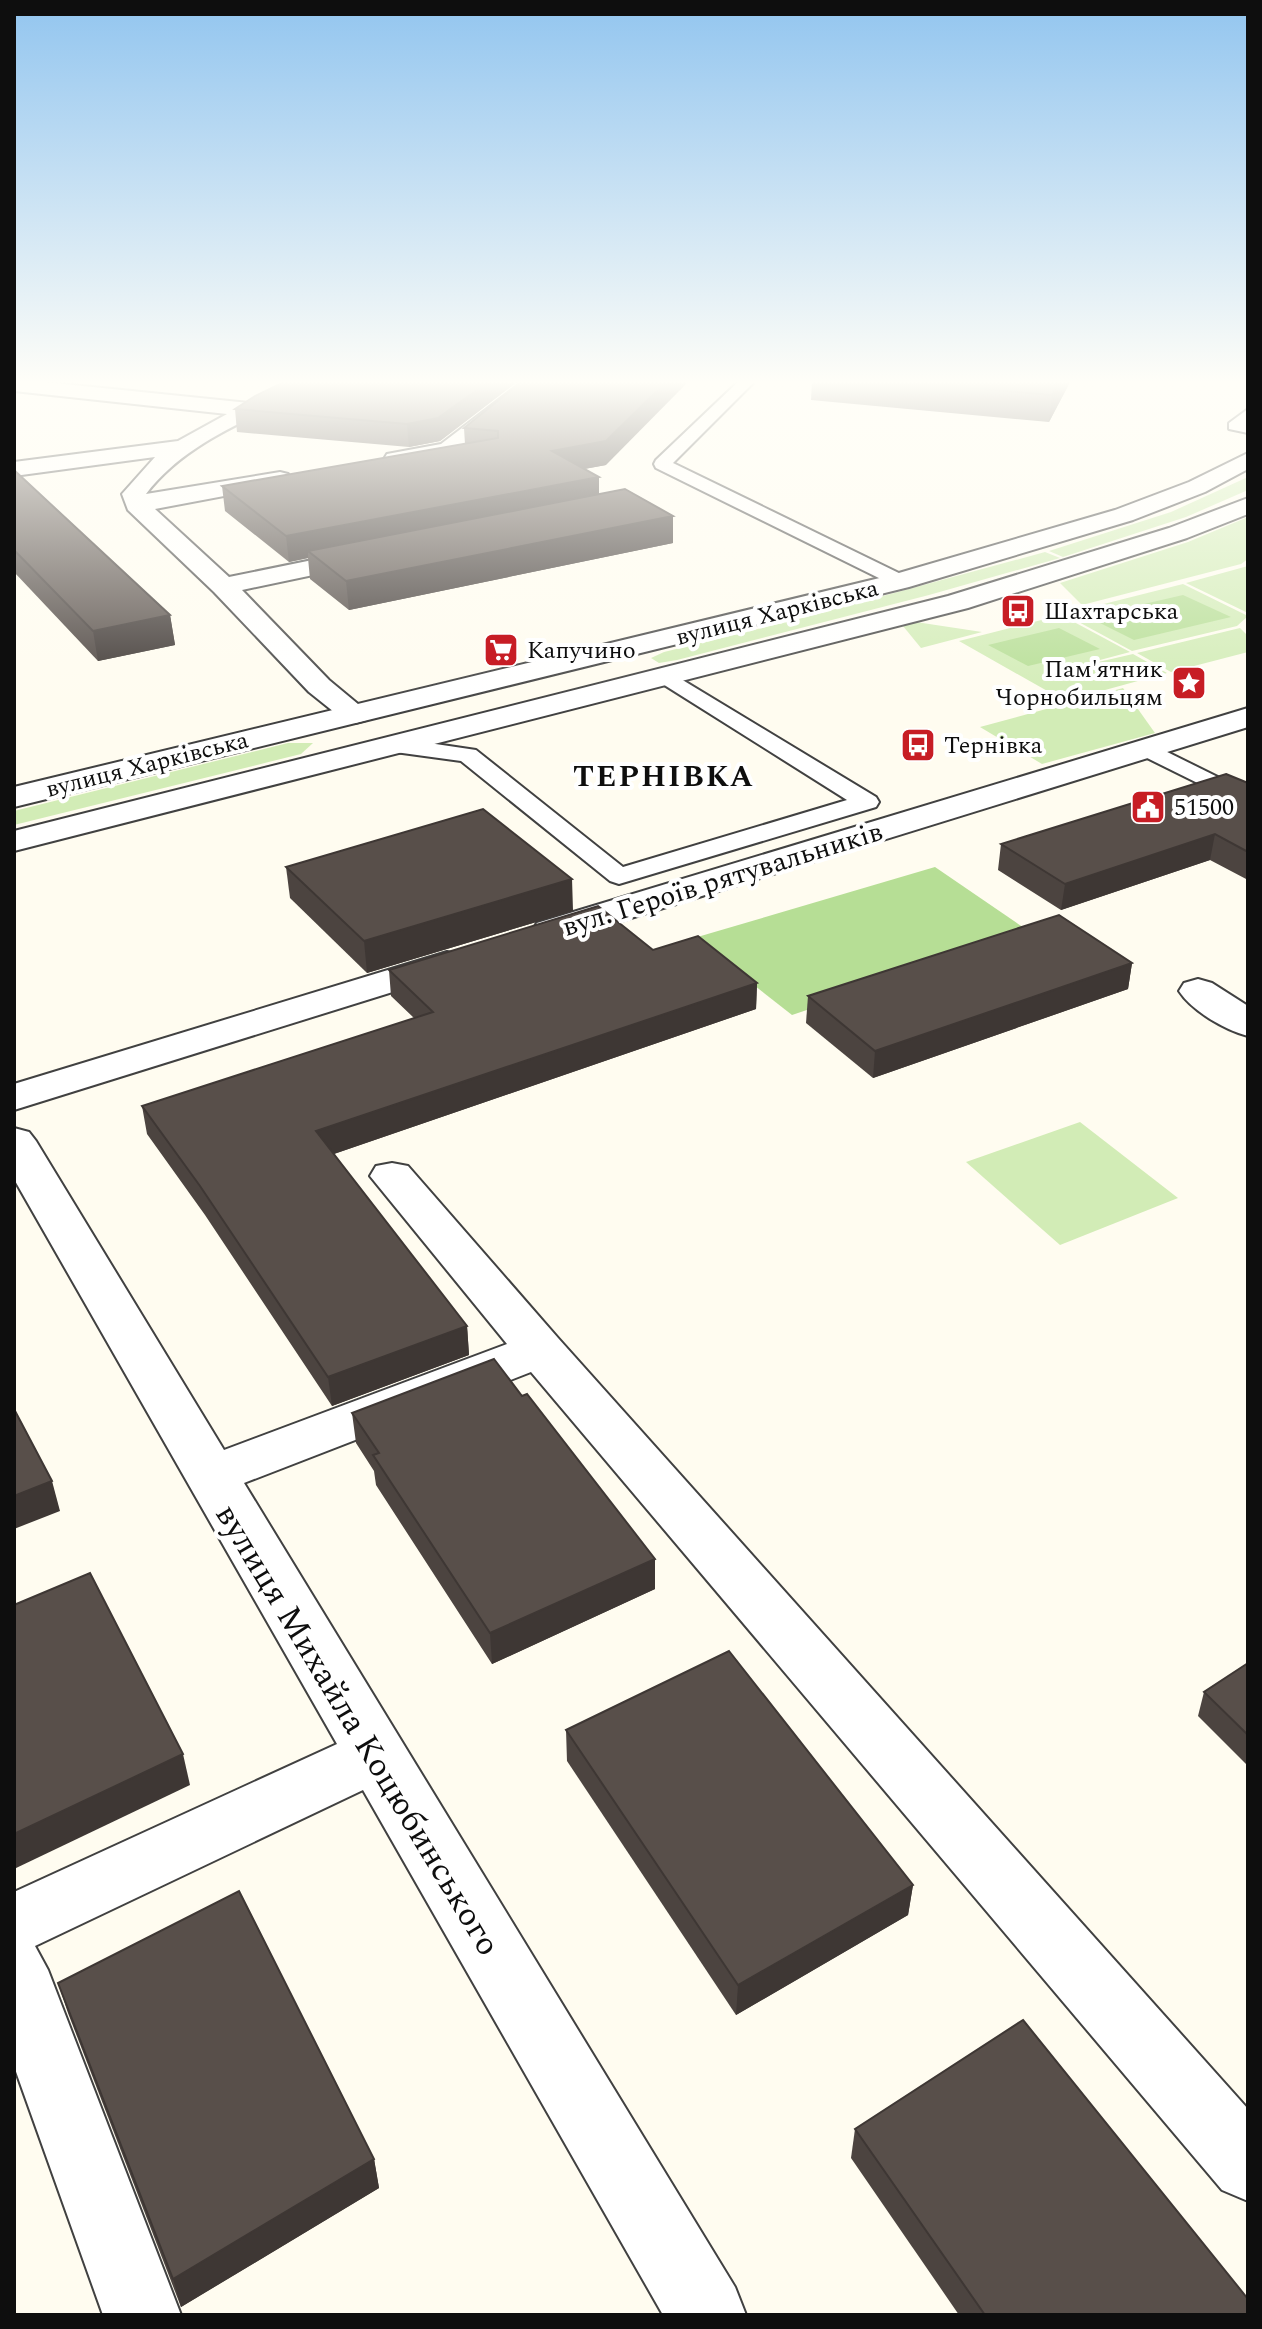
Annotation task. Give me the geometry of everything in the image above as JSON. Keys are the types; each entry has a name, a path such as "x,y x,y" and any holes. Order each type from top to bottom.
{"street":[{"path":"136,491 137,505 223,586 319,686 395,745"},
{"path":"137,505 216,491"},
{"name":"вулиця Харківська","path":"14,797 900,581 1124,515 1187,491"},
{"name":"вулиця Харківська","path":"14,841 958,602 1165,538 1248,505"},
{"path":"223,586 389,553"},
{"path":"625,650 666,676"},
{"name":"вул. Героїв рятувальників","path":"517,941 1248,717"},
{"path":"14,1097 471,956"},
{"path":"1198,991 1248,1024"},
{"name":"вулиця Михайла Коцюбинського","path":"14,1141 707,2315"},
{"path":"392,1176 1248,2164"},
{"path":"209,1476 540,1350"},
{"path":"14,1924 375,1755"},
{"path":"14,1970 142,2315"}],"lane":[{"path":"716,491 900,581"},
{"path":"395,745 468,755 619,876 867,802 666,676"},
{"path":"1145,748 1248,801"}],"green space":[{"path":"1218,491 1246,491 1186,517 1063,557 1049,551 1171,512"},
{"path":"1248,517 1248,559 1241,564 1082,605 1060,583 1188,542"},
{"path":"1045,552 1060,558 677,660 659,663 651,658 664,652"},
{"path":"1248,566 1248,613 1186,583"},
{"path":"1183,584 1248,616 1237,626 1132,651 1064,614"},
{"path":"1183,595 1231,617 1134,640 1088,617"},
{"path":"1061,615 1130,652 1055,672 1133,654 1167,673 1065,701 959,641"},
{"path":"916,622 982,632 921,648 903,626"},
{"path":"1059,628 1100,649 1028,666 988,645"},
{"path":"1240,628 1248,636 1248,652 1171,672 1137,653"},
{"path":"1123,688 1155,733 1042,764 980,727"},
{"path":"288,743 313,743 301,754 14,825 14,811"},
{"path":"935,867 1033,934 792,1015 694,938"},
{"path":"1080,1122 1178,1198 1060,1245 966,1162"}],"building":[{"path":"14,491 36,491 170,615 93,631 14,550"},
{"path":"228,491 526,491 286,536"},
{"path":"616,491 628,491 673,516 346,581 308,551"},
{"path":"1226,774 1248,783 1248,852 1215,834 1065,884 1001,844"},
{"path":"483,809 572,879 364,941 286,867"},
{"path":"598,906 653,950 698,936 757,983 316,1131 467,1326 328,1377 200,1186 142,1106 433,1012 389,970"},
{"path":"1059,915 1132,963 875,1051 808,996"},
{"path":"494,1359 522,1396 527,1394 655,1559 490,1633 373,1455 379,1453 352,1413"},
{"path":"14,1409 52,1481 14,1496"},
{"path":"90,1573 183,1754 14,1834 14,1605"},
{"path":"729,1651 913,1885 738,1985 566,1730"},
{"path":"1248,1663 1248,1735 1204,1692"},
{"path":"239,1891 374,2159 173,2279 58,1983"},
{"path":"1023,2020 1248,2299 1248,2315 985,2315 855,2129"}],"place":[{"name":"Шахтарська","path":"1018,611"},
{"name":"Капучино","path":"501,650"},
{"name":"Пам'ятник Чорнобильцям","path":"1189,683"},
{"name":"Тернівка","path":"918,745"},
{"name":"51500","path":"1148,807"}],"district":[{"name":"ТЕРНІВКА","path":"664,776"}]}
